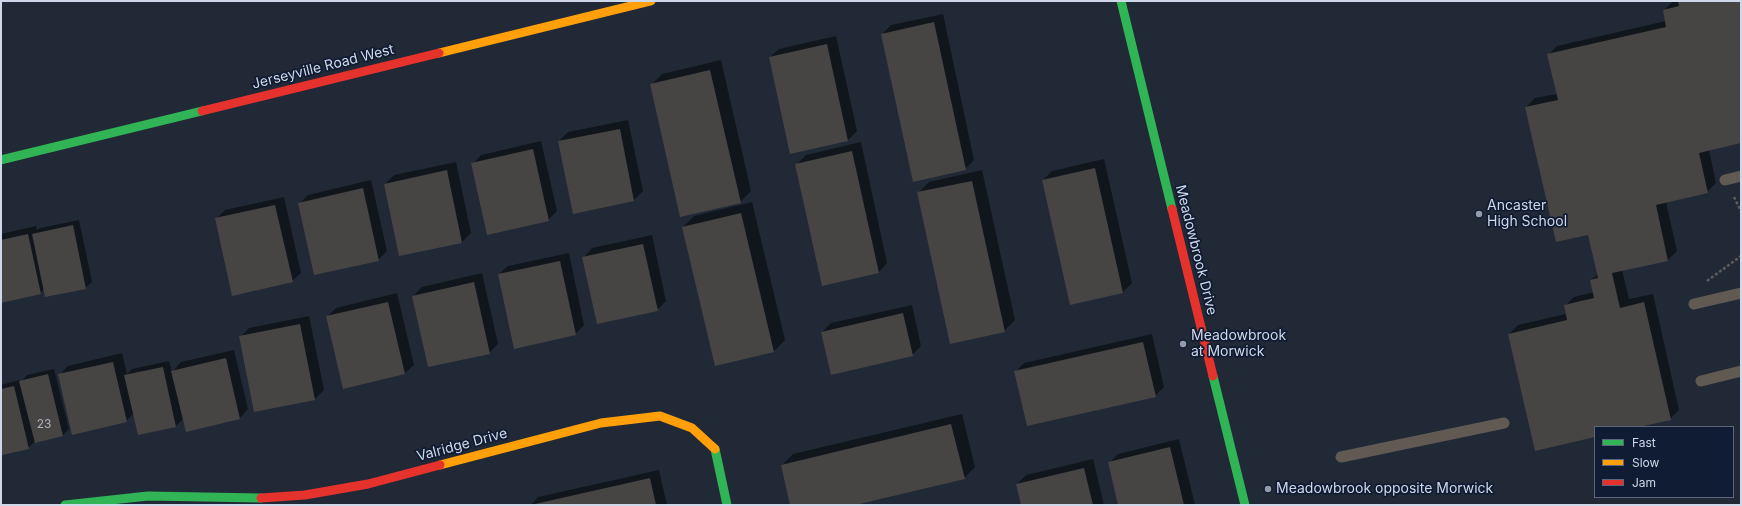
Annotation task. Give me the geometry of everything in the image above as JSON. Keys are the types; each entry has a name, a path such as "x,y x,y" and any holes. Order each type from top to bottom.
{"street":[{"name":"Jerseyville Road West","path":"1,160 651,1"},
{"name":"Meadowbrook Drive","path":"1121,1 1245,505"},
{"name":"Valridge Drive","path":"65,505 148,496 249,499 305,495 368,484 601,423 660,416 692,428 716,450 727,505"}],"lane":[{"path":"1725,180 1741,176"},
{"path":"1694,304 1741,292"},
{"path":"1701,381 1741,371"},
{"path":"1341,457 1504,424"}],"path":[{"path":"1705,283 1741,256"}],"building":[{"path":"1678,1 1741,1 1741,143 1699,153 1708,193 1656,205 1668,261 1612,273 1620,308 1644,302 1671,420 1644,426 1594,426 1594,437 1535,451 1508,334 1567,320 1564,305 1594,298 1590,280 1598,278 1588,235 1556,242 1525,107 1558,100 1547,54 1666,27 1663,10 1679,6"},
{"path":"934,22 966,170 913,182 881,34"},
{"path":"827,44 848,141 790,154 769,57"},
{"path":"710,70 741,203 680,217 650,84"},
{"path":"620,129 634,201 573,214 558,141"},
{"path":"533,149 549,221 487,235 471,163"},
{"path":"852,151 879,273 822,286 795,164"},
{"path":"1095,168 1123,293 1070,305 1042,180"},
{"path":"447,170 462,243 399,256 384,184"},
{"path":"972,181 1005,332 950,344 917,192"},
{"path":"363,188 379,261 314,275 298,203"},
{"path":"275,205 293,282 232,296 215,218"},
{"path":"741,213 774,352 715,366 682,227"},
{"path":"73,225 86,289 45,297 32,234"},
{"path":"28,234 41,294 1,303 1,240"},
{"path":"643,244 658,311 597,324 582,257"},
{"path":"560,261 576,335 514,349 498,274"},
{"path":"474,282 490,354 428,367 412,296"},
{"path":"388,302 405,374 343,389 326,316"},
{"path":"903,313 913,356 831,375 821,332"},
{"path":"300,324 315,400 254,412 239,336"},
{"path":"1143,342 1156,397 1027,426 1014,371"},
{"path":"226,358 240,419 186,432 171,371"},
{"path":"113,362 127,422 72,435 58,374"},
{"path":"163,367 176,427 138,435 124,375"},
{"path":"48,374 63,436 35,443 19,381"},
{"path":"14,386 29,449 2,455 1,389"},
{"path":"951,424 965,479 855,505 790,505 781,465"},
{"path":"1170,447 1184,505 1118,505 1108,462"},
{"path":"1084,468 1093,505 1021,505 1016,484"},
{"path":"650,478 656,505 535,505 535,504"}],"traffic: fast":[{"path":"1121,1 1172,209"},
{"path":"1,160 202,111"},
{"path":"1213,376 1245,505"},
{"path":"715,449 727,505"},
{"path":"65,505 148,496 261,498"}],"traffic: slow":[{"path":"439,53 651,1"},
{"path":"440,465 601,423 660,416 692,428 715,449"}],"traffic: jam":[{"path":"202,111 439,53"},
{"path":"1172,209 1213,376"},
{"path":"261,498 305,495 368,484 440,465"}],"place":[{"name":"Ancaster High School","path":"1479,214"},
{"name":"Meadowbrook at Morwick","path":"1183,344"},
{"name":"Meadowbrook opposite Morwick","path":"1268,489"}]}
